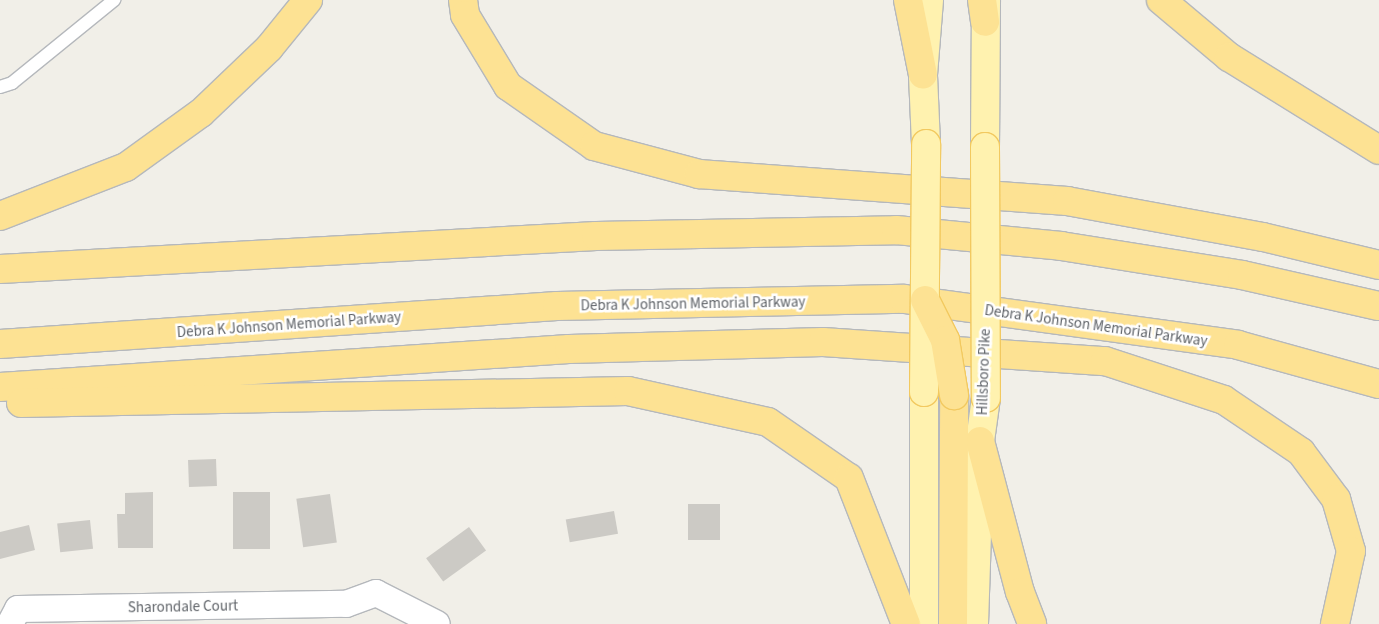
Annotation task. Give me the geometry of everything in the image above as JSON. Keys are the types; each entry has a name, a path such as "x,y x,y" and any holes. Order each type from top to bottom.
{"highway":[{"path":"0,216 133,162 201,113 269,48 308,0"},
{"path":"462,0 465,15 508,86 594,146 699,174 1067,201 1264,237 1379,265"},
{"path":"908,0 922,75"},
{"path":"1162,0 1229,57 1379,150"},
{"path":"0,269 596,236 896,230 1061,246 1242,275 1379,306"},
{"name":"Debra K Johnson Memorial Parkway","path":"0,344 557,306 904,299 1238,346 1379,384"},
{"path":"925,300 945,340 954,395 953,624"},
{"path":"0,387 569,349 823,342 1105,361 1224,400 1301,452 1336,499 1351,551 1335,624"},
{"path":"0,404 628,391 768,422 849,478 906,624"},
{"path":"980,441 1020,592 1032,624"}],"main road":[{"path":"924,624 926,144 922,75 929,0"},
{"name":"Hillsboro Pike","path":"974,624 980,441 986,398 984,7"}],"street":[{"path":"347,614 376,593 437,624"},
{"name":"Sharondale Court","path":"10,624 18,609 347,614"}],"lane":[{"path":"0,87 12,83 114,0"}],"building":[{"path":"216,459 217,486 189,487 188,460"},
{"path":"153,492 153,548 118,548 117,514 125,514 125,493"},
{"path":"233,492 270,492 270,549 233,549"},
{"path":"330,494 337,543 303,547 296,499"},
{"path":"688,504 720,504 720,540 688,540"},
{"path":"614,511 618,534 570,542 566,520"},
{"path":"90,520 93,549 60,552 57,523"},
{"path":"29,525 35,550 0,559 0,532"},
{"path":"469,527 486,550 443,582 426,558"}]}
